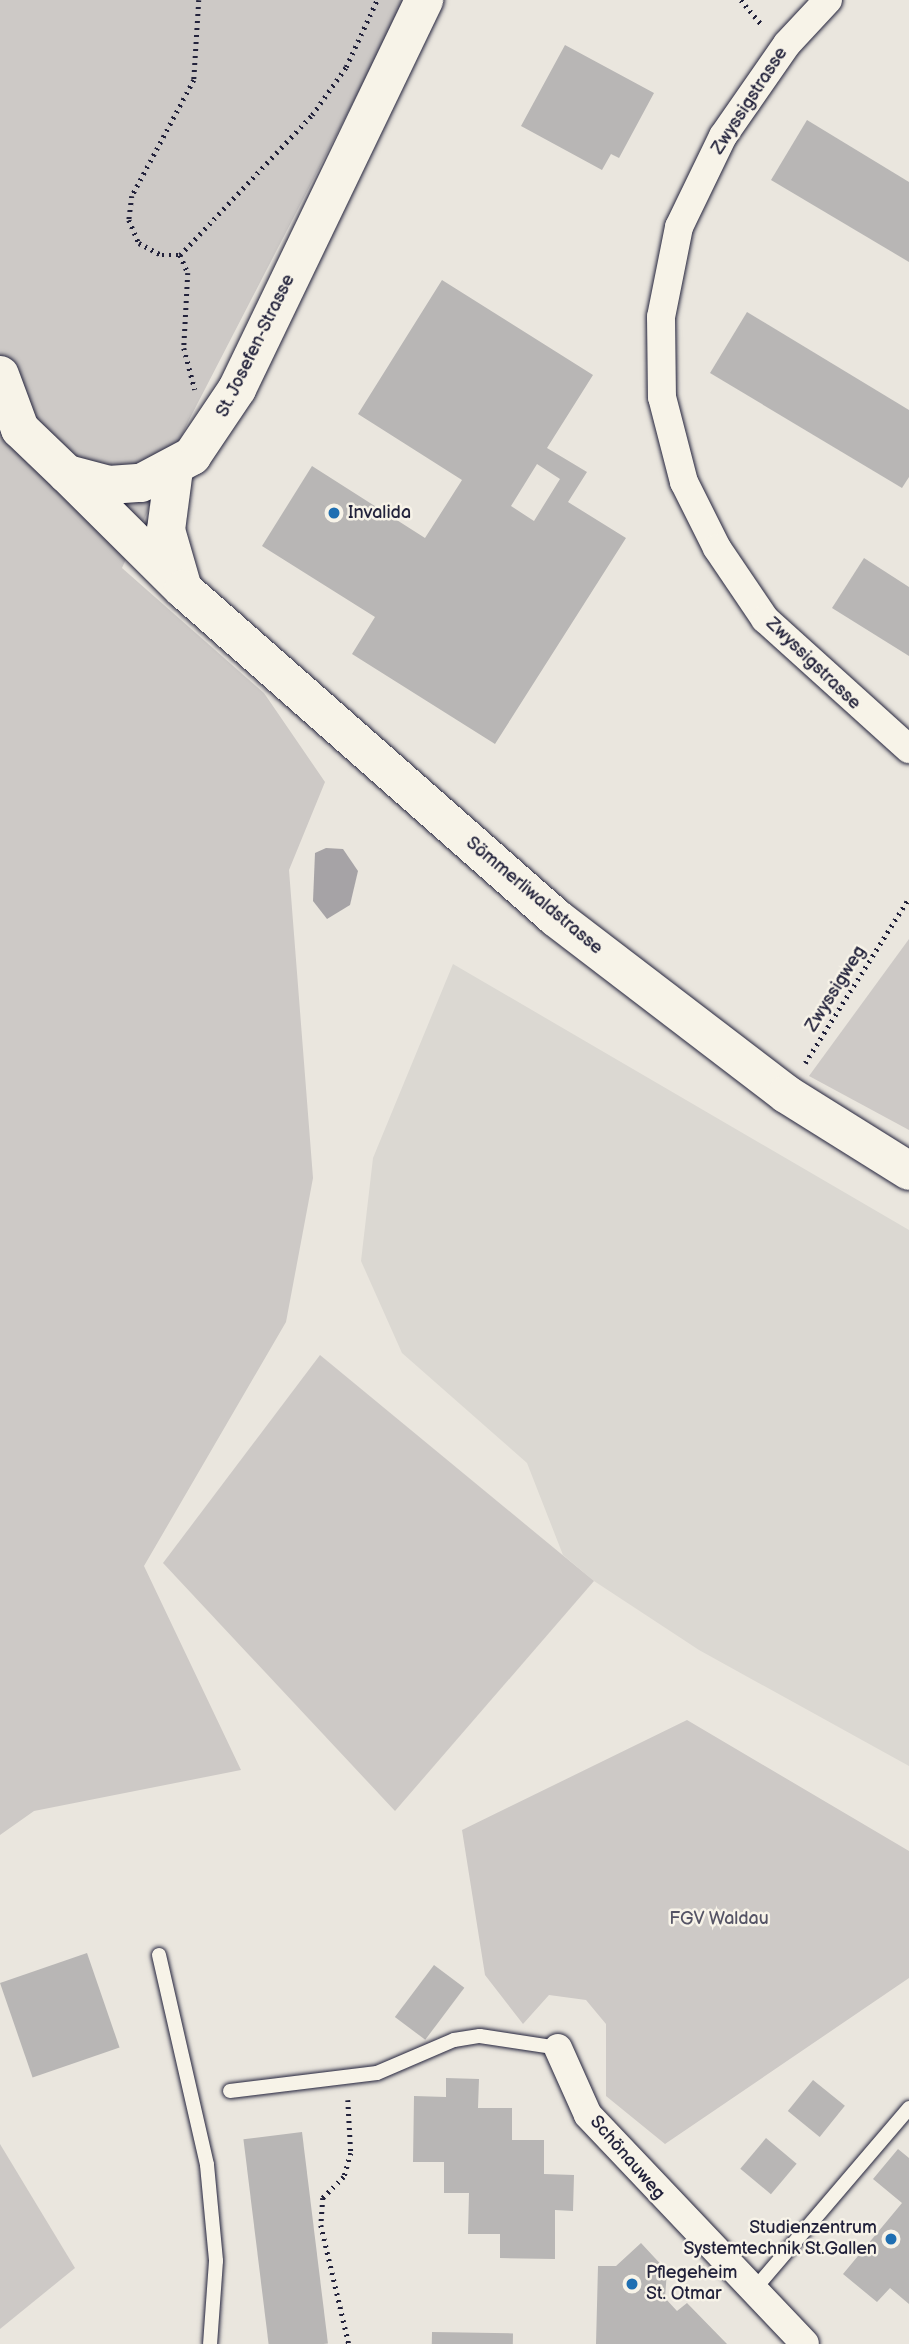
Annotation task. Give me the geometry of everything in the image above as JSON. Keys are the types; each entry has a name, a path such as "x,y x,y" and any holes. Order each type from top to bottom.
{"street":[{"name":"St. Josefen-Strasse","path":"0,375 20,429 67,474 109,485 141,483 174,469 212,434 232,398 424,0"},
{"name":"Zwyssigstrasse","path":"828,0 787,44 723,136 679,228 661,317 662,397 684,482 717,548 765,619 909,749"},
{"path":"174,469 166,530 183,589"},
{"name":"Sömmerliwaldstrasse","path":"67,474 183,589 556,918 786,1094 909,1171"},
{"name":"Schönauweg","path":"558,2048 588,2115 752,2292 805,2344"}],"lane":[{"path":"159,1955 207,2165 216,2261 210,2344"},
{"path":"230,2091 347,2077 398,2067 454,2040 480,2036 558,2048"},
{"path":"752,2292 909,2108"}],"path":[{"path":"199,0 194,80 132,196 129,220 139,243 162,255 180,255 312,115 346,66 377,0"},
{"path":"741,0 747,14 769,31"},
{"path":"180,255 188,272 184,348 191,388 203,395"},
{"name":"Zwyssigweg","path":"786,1094 909,898"},
{"path":"347,2077 351,2153 344,2177 323,2198 321,2225 349,2344"}],"shaded area":[{"path":"326,848 343,849 358,871 350,905 327,919 313,901 315,853"},
{"path":"453,964 909,1230 909,1766 699,1650 594,1581 563,1555 527,1463 402,1353 361,1261 373,1158"}],"green space":[{"path":"0,0 406,0 189,420 122,568 264,693 325,782 289,870 313,1178 286,1322 144,1566 241,1770 34,1811 0,1835"},
{"path":"909,939 909,1130 809,1076"},
{"path":"320,1355 594,1581 395,1811 163,1563"},
{"name":"FGV Waldau","path":"687,1720 909,1851 909,1978 665,2144 606,2096 606,2024 586,2000 549,1995 523,2024 485,1975 462,1830"},
{"path":"0,2144 75,2268 0,2329"}],"building":[{"path":"565,45 654,93 619,158 611,154 602,170 521,126"},
{"path":"807,120 909,182 909,262 771,180"},
{"name":"Invalida","path":"442,280 593,375 547,448 587,472 568,502 626,538 495,744 352,654 375,617 262,546 312,466 425,538 462,480 358,414","holes":["537,464 560,479 534,521 511,506"]},
{"path":"747,312 909,410 909,477 902,488 710,373"},
{"path":"864,558 909,587 909,656 832,608"},
{"path":"87,1953 120,2048 33,2078 0,1983"},
{"path":"434,1965 464,1988 425,2040 395,2017"},
{"path":"446,2078 479,2079 478,2108 512,2108 512,2140 544,2140 544,2174 574,2175 573,2211 555,2210 555,2259 500,2258 500,2234 468,2234 469,2193 444,2193 444,2162 413,2162 414,2096 446,2097"},
{"path":"813,2080 845,2106 820,2137 788,2111"},
{"path":"302,2132 328,2343 269,2344 243,2139"},
{"path":"766,2138 797,2164 771,2194 740,2169"},
{"name":"Studienzentrum Systemtechnik St.Gallen","path":"898,2149 909,2158 909,2304 890,2288 877,2302 843,2274 902,2203 873,2179"},
{"name":"Pflegeheim St. Otmar","path":"641,2243 667,2271 665,2298 677,2311 687,2303 727,2344 596,2344 598,2266 616,2266"},
{"path":"432,2332 513,2333 513,2344 432,2344"}],"place":[{"name":"Invalida","path":"334,513"},
{"name":"Studienzentrum Systemtechnik St.Gallen","path":"891,2239"},
{"name":"Pflegeheim St. Otmar","path":"632,2284"}]}
